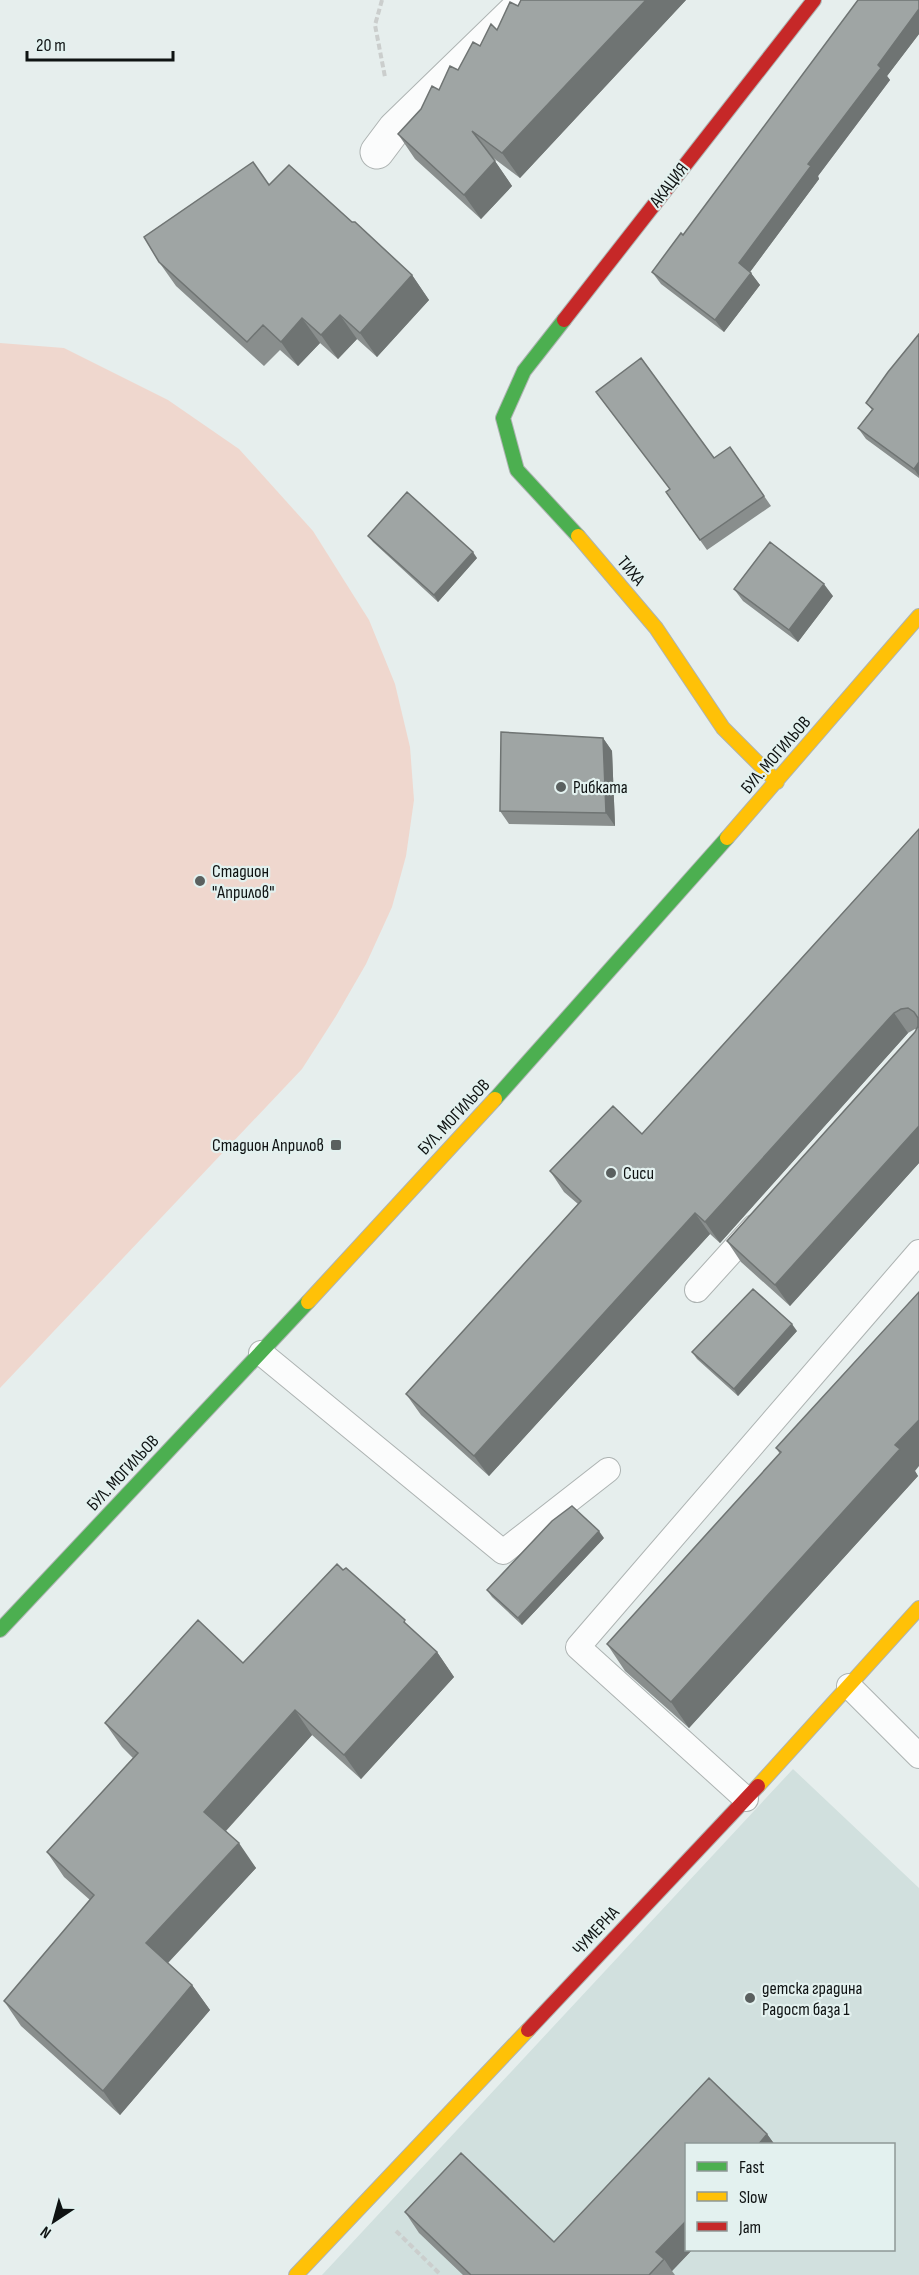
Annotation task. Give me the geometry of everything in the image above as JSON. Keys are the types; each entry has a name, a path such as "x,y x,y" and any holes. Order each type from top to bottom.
{"street":[{"path":"386,140 527,0"},
{"name":"АКАЦИЯ","path":"524,370 814,0"},
{"name":"ТИХА","path":"524,370 503,418 517,470 594,554 656,628 723,728 777,782"},
{"name":"БУЛ. МОГИЛЬОВ","path":"0,1630 261,1353 526,1066 777,782 919,616"},
{"name":"ЧУМЕРНА","path":"296,2275 746,1799 919,1608"}],"lane":[{"path":"697,1290 768,1211"},
{"path":"746,1799 578,1647 919,1252"},
{"path":"261,1353 503,1552 608,1470"},
{"path":"849,1686 919,1756"}],"path":[{"path":"382,0 375,25 386,140"},
{"path":"365,2202 441,2275"}],"shaded area":[{"name":"Стадион \"Априлов\"","path":"0,343 64,348 168,400 239,449 313,531 369,620 395,684 410,747 414,800 406,856 392,907 366,964 302,1069 0,1388"},
{"name":"детска градина Радост база 1","path":"793,1769 919,1888 919,2275 322,2275"}],"building":[{"path":"521,0 646,0 502,153 472,131 495,161 464,195 398,134 421,109 432,86 439,90 450,66 458,70 473,42 480,46 491,24 497,30 510,2 518,6"},
{"path":"858,0 919,0 919,9 878,65 881,68 808,164 811,166 739,263 751,273 715,320 652,272 681,233 683,235"},
{"path":"253,162 269,185 289,165 412,275 360,333 340,315 321,335 302,318 281,342 263,325 247,342 159,262 144,237"},
{"path":"919,334 919,462 914,469 858,428 873,409 866,403"},
{"path":"641,358 714,458 730,447 764,496 700,540 666,492 670,489 596,392"},
{"path":"407,492 473,552 434,595 368,536"},
{"path":"770,542 824,584 789,630 734,589"},
{"name":"Рибката","path":"501,732 603,738 606,813 500,811"},
{"path":"919,829 919,1126 775,1285 727,1241 915,1032 918,1018 908,1008 894,1013 705,1222 695,1213 474,1456 406,1394 581,1201 550,1171 613,1106 642,1134"},
{"path":"753,1289 792,1324 734,1389 692,1352"},
{"path":"919,1292 919,1420 895,1445 900,1449 671,1702 607,1644 781,1452 776,1448"},
{"path":"572,1506 599,1531 518,1618 487,1590 552,1521"},
{"path":"337,1564 343,1570 346,1568 405,1620 404,1622 437,1652 344,1755 295,1710 204,1812 239,1843 146,1943 192,1985 103,2091 4,2001 94,1895 47,1852 138,1753 105,1723 198,1620 243,1663"},
{"path":"709,2078 767,2134 760,2143 685,2143 685,2222 656,2252 664,2259 649,2275 471,2275 405,2212 461,2153 554,2242"}],"traffic: fast":[{"path":"564,320 524,371 503,418 517,470 578,536"},
{"path":"495,1099 727,838"},
{"path":"0,1630 308,1302"}],"traffic: slow":[{"path":"578,536 656,628 723,728 777,782"},
{"path":"727,838 919,616"},
{"path":"308,1302 495,1099"},
{"path":"758,1786 919,1608"},
{"path":"296,2275 528,2030"}],"traffic: jam":[{"path":"564,320 814,0"},
{"path":"528,2030 758,1786"}],"place":[{"name":"Рибката","path":"561,787"},
{"name":"Стадион \"Априлов\"","path":"200,881"},
{"name":"Стадион Априлов","path":"336,1145"},
{"name":"Сиси","path":"611,1173"},
{"name":"детска градина Радост база 1","path":"750,1998"}]}
